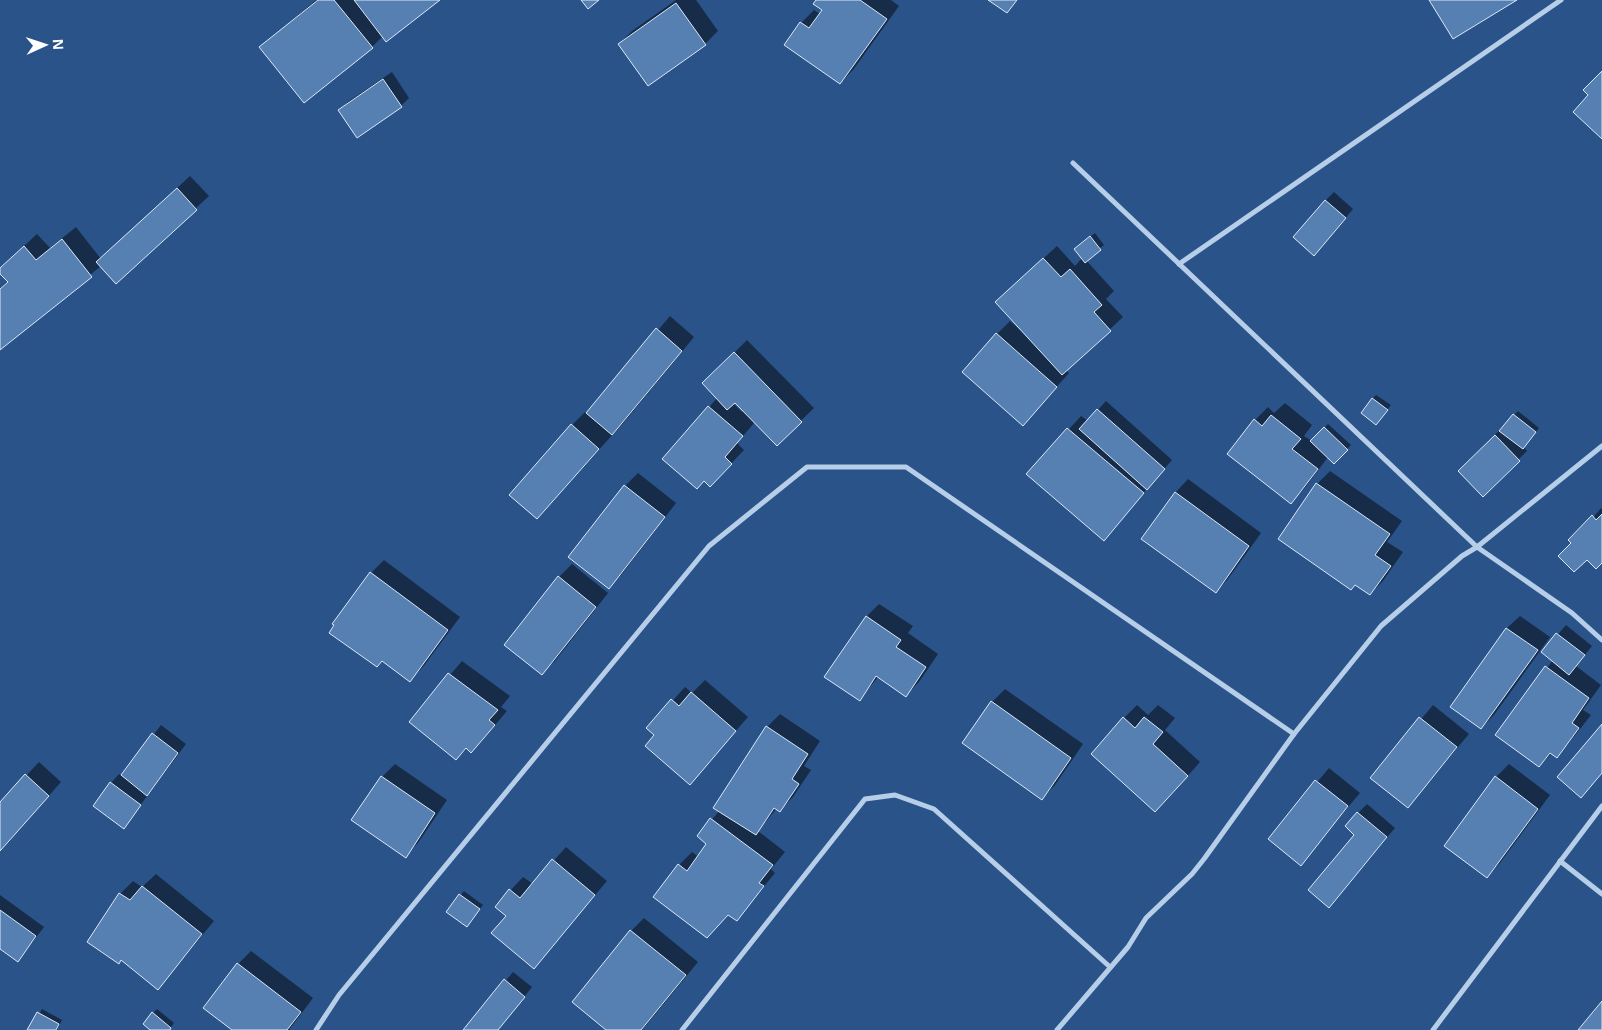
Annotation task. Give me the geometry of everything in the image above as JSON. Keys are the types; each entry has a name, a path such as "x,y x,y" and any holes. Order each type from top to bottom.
{"street":[{"path":"1178,264 1561,0"},
{"path":"1073,163 1478,547 1572,612 1602,640"},
{"path":"1057,1030 1128,946 1146,918 1192,874 1294,734 1381,626 1462,556 1478,547 1602,446"},
{"path":"316,1030 339,995 709,546 807,467 906,467 1294,734"},
{"path":"682,1030 865,799 895,795 934,809 1110,967"},
{"path":"1433,1030 1602,806"},
{"path":"1560,861 1602,894"}],"building":[{"path":"318,0 334,0 373,48 304,103 259,47"},
{"path":"354,0 440,0 386,42"},
{"path":"581,0 599,0 588,9"},
{"path":"816,0 860,0 887,19 840,84 784,45 800,22 809,28 822,10 813,4"},
{"path":"988,0 1017,0 1007,13"},
{"path":"1429,0 1517,0 1453,39"},
{"path":"676,3 706,45 648,86 618,44"},
{"path":"1602,71 1602,139 1573,112 1588,95 1583,90"},
{"path":"383,79 402,107 357,138 338,110"},
{"path":"177,188 197,210 116,284 96,262"},
{"path":"1325,200 1346,218 1314,256 1293,237"},
{"path":"1090,236 1101,250 1085,263 1074,249"},
{"path":"62,239 92,277 0,350 0,289 8,282 0,274 0,268 24,246 36,260"},
{"path":"1043,258 1061,277 1070,269 1102,305 1094,312 1111,331 1062,375 995,302"},
{"path":"656,328 682,351 612,435 586,413"},
{"path":"996,333 1057,387 1023,426 962,372"},
{"path":"734,352 802,422 777,446 735,403 727,410 702,383"},
{"path":"1372,398 1388,410 1376,425 1361,413"},
{"path":"708,406 743,436 725,457 732,464 710,487 704,481 697,489 662,459"},
{"path":"1097,409 1165,469 1147,490 1079,429"},
{"path":"1513,414 1536,432 1523,449 1499,431"},
{"path":"1271,415 1301,439 1292,449 1318,469 1291,504 1227,454 1254,419 1262,426"},
{"path":"571,424 599,449 537,519 509,495"},
{"path":"1324,427 1348,450 1334,464 1310,441"},
{"path":"1067,428 1144,493 1104,541 1026,474"},
{"path":"1495,435 1520,461 1483,497 1458,471"},
{"path":"1316,483 1390,534 1375,555 1391,566 1370,595 1355,585 1351,590 1278,539"},
{"path":"624,485 665,517 609,589 568,557"},
{"path":"1175,492 1249,546 1216,593 1141,539"},
{"path":"1602,514 1602,563 1596,569 1587,560 1574,572 1558,556 1571,543 1568,540 1592,515 1596,520"},
{"path":"370,572 448,630 410,682 382,661 377,667 329,633 334,625 332,624"},
{"path":"558,576 596,607 542,675 504,645"},
{"path":"866,616 901,640 896,647 926,667 906,697 876,676 860,701 824,677"},
{"path":"1506,628 1538,650 1481,729 1450,707"},
{"path":"1556,633 1585,655 1569,675 1541,652"},
{"path":"1545,666 1589,698 1572,723 1579,728 1557,758 1550,753 1539,767 1495,735"},
{"path":"448,673 498,710 489,720 495,725 471,753 466,748 456,760 409,722"},
{"path":"691,692 736,731 690,785 645,746 654,735 646,728 671,699 679,706"},
{"path":"991,701 1071,758 1042,800 962,743"},
{"path":"1123,717 1135,728 1144,717 1163,732 1153,744 1188,776 1155,812 1091,754"},
{"path":"1419,717 1457,747 1408,808 1370,778"},
{"path":"1602,724 1602,773 1581,798 1557,777"},
{"path":"766,726 808,754 792,779 799,784 780,812 774,808 756,835 713,808"},
{"path":"152,733 178,753 147,796 121,775"},
{"path":"25,774 49,796 0,851 0,802"},
{"path":"381,776 435,813 406,858 351,820"},
{"path":"1495,776 1538,809 1487,878 1444,846"},
{"path":"1315,780 1348,806 1301,866 1268,839"},
{"path":"110,782 141,805 124,829 93,806"},
{"path":"1357,812 1387,837 1329,908 1308,890 1354,835 1345,826"},
{"path":"710,818 773,865 759,883 764,886 737,921 728,915 707,938 653,897 678,864 687,871 706,844 697,836"},
{"path":"552,859 595,895 534,969 491,933 506,916 495,907 509,889 520,898"},
{"path":"142,886 202,934 158,990 121,960 119,964 87,942 119,893 130,900"},
{"path":"459,894 480,909 467,927 446,912"},
{"path":"0,910 36,936 18,962 0,949"},
{"path":"630,930 686,975 641,1030 606,1030 572,1002"},
{"path":"237,963 301,1012 287,1030 232,1030 203,1008"},
{"path":"504,979 525,997 498,1030 463,1030"},
{"path":"1602,1001 1602,1030 1578,1030"},
{"path":"37,1012 59,1024 56,1030 27,1030"},
{"path":"152,1012 171,1028 170,1030 150,1030 143,1024"}]}
